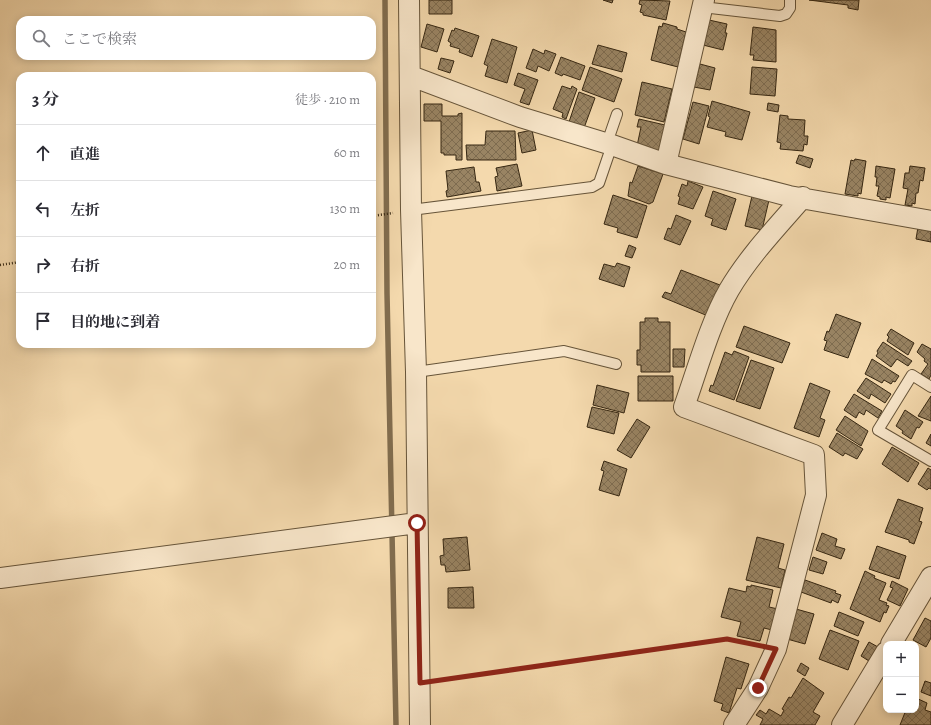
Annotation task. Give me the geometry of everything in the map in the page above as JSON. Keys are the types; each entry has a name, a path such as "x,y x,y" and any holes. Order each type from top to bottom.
{"street":[{"path":"410,0 411,210 416,372 420,725"},
{"path":"666,164 703,4"},
{"path":"411,76 520,117 610,144 666,164 789,196 803,197 931,220"},
{"path":"734,725 758,688 776,649 816,495 814,455 684,407 710,334 728,291 753,254 803,197"},
{"path":"0,578 417,523"},
{"path":"893,641 931,577"},
{"path":"842,725 883,657"}],"lane":[{"path":"703,4 780,16 786,14 790,8 790,0"},
{"path":"411,210 592,187 599,183 617,114"},
{"path":"416,372 564,351 616,364"},
{"path":"931,387 912,375 878,430 931,461"}],"path":[{"path":"0,265 16,263"},
{"path":"420,683 727,639 776,649"}],"building":[{"path":"429,0 452,0 452,14 429,14"},
{"path":"603,0 613,0 612,3"},
{"path":"640,0 670,1 666,20 643,15 643,13 640,12 642,5 639,4"},
{"path":"809,0 859,0 858,10 848,8 848,5"},
{"path":"709,20 727,24 725,33 727,33 723,50 703,45"},
{"path":"663,23 677,27 677,29 686,32 678,67 651,60 659,26 662,27"},
{"path":"427,24 444,29 437,52 421,47"},
{"path":"753,27 776,30 776,62 753,60 754,55 750,55"},
{"path":"455,28 479,36 472,57 459,52 460,49 450,46 451,43 448,41 452,30 454,31"},
{"path":"492,39 517,47 507,83 485,76 488,66 484,64"},
{"path":"598,45 627,53 622,72 592,64"},
{"path":"533,49 544,54 545,50 556,54 549,71 538,66 536,72 526,68"},
{"path":"561,57 585,66 580,80 555,73"},
{"path":"441,58 454,61 450,73 438,69"},
{"path":"700,64 715,68 710,90 694,87"},
{"path":"590,67 622,79 614,102 582,90"},
{"path":"752,67 777,69 775,96 750,94"},
{"path":"518,73 538,80 529,105 520,102 525,89 514,85"},
{"path":"642,82 672,89 664,122 635,115"},
{"path":"562,86 571,89 572,86 577,89 566,119 562,117 563,113 553,109"},
{"path":"579,92 595,98 584,128 569,122"},
{"path":"712,101 750,112 742,140 725,136 726,132 707,127"},
{"path":"693,102 709,106 699,144 683,139"},
{"path":"768,103 779,105 778,112 767,110"},
{"path":"424,104 442,104 442,116 458,116 458,114 462,113 462,160 456,160 456,155 444,155 444,153 441,153 441,121 424,121"},
{"path":"780,115 788,116 788,119 805,120 804,136 808,136 807,145 804,144 803,151 780,149 781,143 777,142"},
{"path":"639,119 665,125 660,151 637,146 641,127 637,127"},
{"path":"532,130 536,150 522,153 518,133"},
{"path":"486,131 515,131 516,160 467,160 466,145 485,145"},
{"path":"799,155 813,159 810,168 796,163"},
{"path":"855,159 866,161 861,194 858,193 858,196 845,194 851,160 854,161"},
{"path":"517,164 522,186 497,191 495,177 498,176 496,168"},
{"path":"638,166 663,174 653,202 649,204 628,196 630,182 632,183"},
{"path":"876,166 895,169 890,198 886,197 886,200 880,199 880,197 877,196 879,186 876,186"},
{"path":"910,166 925,168 923,181 920,180 918,193 916,193 915,204 912,203 912,206 905,205 908,189 903,188 905,173 909,173"},
{"path":"474,167 476,182 479,182 481,191 447,197 446,191 448,190 446,171"},
{"path":"688,181 703,187 693,209 678,204 680,197 678,196 682,184 687,186"},
{"path":"713,191 736,199 726,230 711,225 713,219 705,216"},
{"path":"613,195 647,206 637,238 617,232 618,228 604,224"},
{"path":"752,196 769,200 762,230 745,226"},
{"path":"676,215 691,221 680,245 664,239 668,228 671,229"},
{"path":"918,227 931,230 931,242 916,239"},
{"path":"629,245 636,248 632,258 625,256"},
{"path":"617,263 630,267 624,287 599,279 604,264 615,267"},
{"path":"681,270 720,285 708,316 662,297 665,292 671,294"},
{"path":"836,314 861,323 848,358 824,350 827,341 824,340 827,331 829,332"},
{"path":"645,318 658,318 658,322 670,322 670,372 641,372 641,365 637,365 637,350 640,350 640,322 645,322"},
{"path":"744,326 790,343 782,363 736,347"},
{"path":"891,329 914,343 908,355 887,341 889,337 887,335"},
{"path":"883,342 912,361 908,366 897,359 891,367 876,356 878,353 877,351"},
{"path":"922,344 931,349 931,375 929,379 921,374 928,364 917,352"},
{"path":"673,349 685,349 684,367 673,367"},
{"path":"734,351 749,357 734,400 709,391 711,385 713,386 725,352 732,355"},
{"path":"872,359 899,376 895,382 893,381 891,384 884,380 882,383 865,374"},
{"path":"751,360 774,368 760,409 736,401"},
{"path":"638,376 673,376 673,401 638,401"},
{"path":"866,378 891,394 885,403 871,394 869,399 857,391"},
{"path":"810,383 830,391 820,418 825,420 819,437 794,428"},
{"path":"597,385 629,393 624,413 593,405"},
{"path":"854,394 882,411 878,418 866,410 864,415 859,412 856,418 844,410"},
{"path":"931,396 931,421 918,416"},
{"path":"592,407 619,413 614,434 587,427"},
{"path":"905,410 923,422 919,428 917,427 911,439 902,433 903,431 896,426"},
{"path":"845,416 868,431 861,446 836,430"},
{"path":"637,419 650,427 631,458 617,450"},
{"path":"837,433 863,449 857,459 845,453 843,456 829,447"},
{"path":"931,434 931,446 926,443"},
{"path":"892,447 919,463 908,482 882,464"},
{"path":"604,461 627,469 619,496 599,490 604,471 601,470"},
{"path":"928,468 931,470 931,489 929,488 927,490 918,484"},
{"path":"898,499 923,508 919,521 922,522 914,544 909,542 909,540 885,532"},
{"path":"822,533 837,539 835,546 845,549 841,559 816,550"},
{"path":"467,537 470,570 446,572 445,565 441,565 440,556 444,555 443,539"},
{"path":"757,537 784,544 778,568 785,570 781,588 746,580"},
{"path":"877,546 906,556 899,579 869,569"},
{"path":"813,557 827,562 823,574 809,570"},
{"path":"865,571 875,576 874,578 886,583 879,600 887,603 886,605 889,606 886,613 884,612 880,622 850,609"},
{"path":"805,580 836,591 835,593 841,595 838,603 832,600 831,603 801,592"},
{"path":"892,581 908,589 900,606 887,600 893,588 890,587"},
{"path":"751,585 773,590 769,607 778,609 772,630 764,628 760,641 737,636 741,622 721,617 729,588 746,592 747,586 751,587"},
{"path":"473,587 474,608 448,608 448,588"},
{"path":"796,609 814,614 805,644 787,639"},
{"path":"839,612 864,622 858,636 834,626"},
{"path":"925,618 931,621 931,638 926,647 919,643 919,641 913,640"},
{"path":"830,630 859,641 848,670 819,659"},
{"path":"869,642 878,647 869,661 861,656"},
{"path":"726,657 749,664 741,689 737,688 729,713 721,710 723,704 714,701"},
{"path":"801,663 809,668 805,676 797,671"},
{"path":"803,678 824,693 813,712 820,716 815,725 760,725 763,719 756,715 760,710 766,714 769,709 781,716 784,710 782,709 789,697 791,698"},
{"path":"925,681 931,683 931,696 921,692"},
{"path":"919,699 927,703 925,710 931,712 931,725 900,725 905,713 919,713"}],"waterway":[{"path":"385,0 387,293 396,725"}],"route":[{"path":"417,523 420,683 727,639 776,649 758,688"}]}
